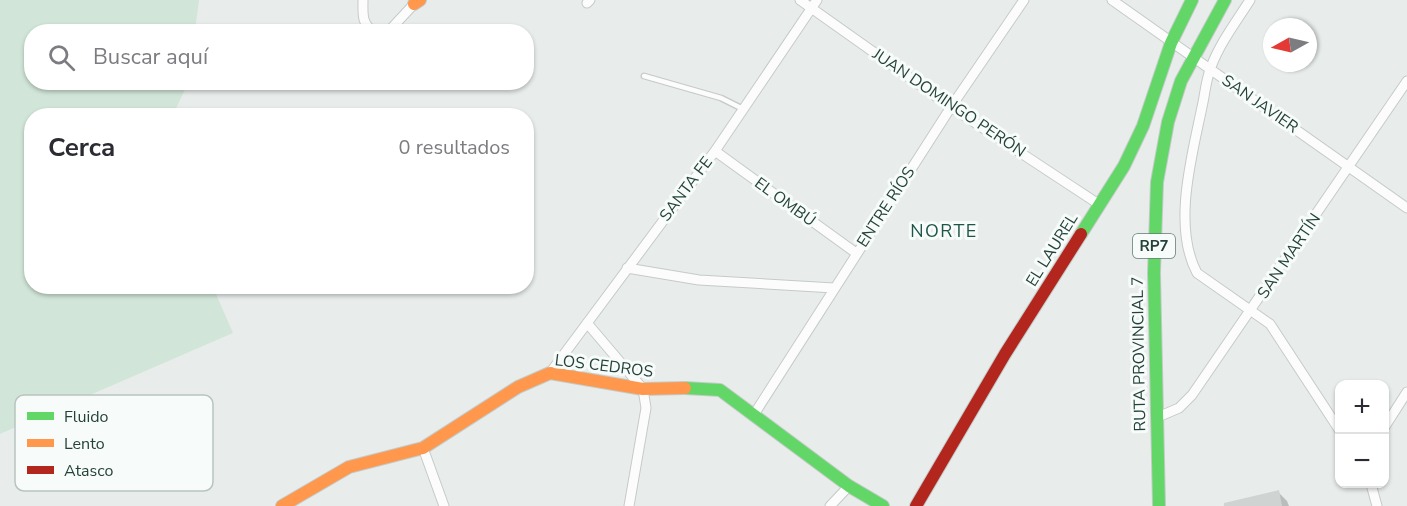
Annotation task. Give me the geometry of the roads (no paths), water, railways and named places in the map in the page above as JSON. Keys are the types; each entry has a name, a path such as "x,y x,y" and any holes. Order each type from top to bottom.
{"street":[{"path":"363,0 363,19 366,24"},
{"name":"JUAN DOMINGO PERÓN","path":"800,0 814,4 951,107 1100,205"},
{"name":"ENTRE RÍOS","path":"753,416 951,107 1024,0"},
{"name":"SAN JAVIER","path":"1112,0 1407,207"},
{"name":"EL LAUREL","path":"916,506 1005,354 1124,166 1143,126 1171,43 1192,0"},
{"name":"RUTA PROVINCIAL 7","path":"1159,506 1153,258 1155,204 1163,145 1176,93 1191,57 1225,0"},
{"path":"1250,0 1222,42 1210,69 1186,187 1185,238 1190,260 1197,273 1270,324 1335,423"},
{"path":"396,24 417,2"},
{"name":"SANTA FE","path":"550,373 715,151 814,4"},
{"name":"SAN MARTÍN","path":"1158,417 1179,408 1192,395 1407,81"},
{"name":"EL OMBÚ","path":"715,151 856,253"},
{"path":"627,268 699,280 834,288"},
{"path":"587,323 643,390 646,408 629,506"},
{"name":"LOS CEDROS","path":"282,506 349,467 423,448 518,387 550,373 643,390 700,387 720,390 849,486 883,506"},
{"path":"1389,420 1407,393"},
{"path":"423,448 444,506"},
{"path":"830,506 849,486"},
{"path":"1372,488 1377,506"}],"lane":[{"path":"644,76 721,98 743,109"}],"district":[{"name":"NORTE","path":"944,231"}]}
